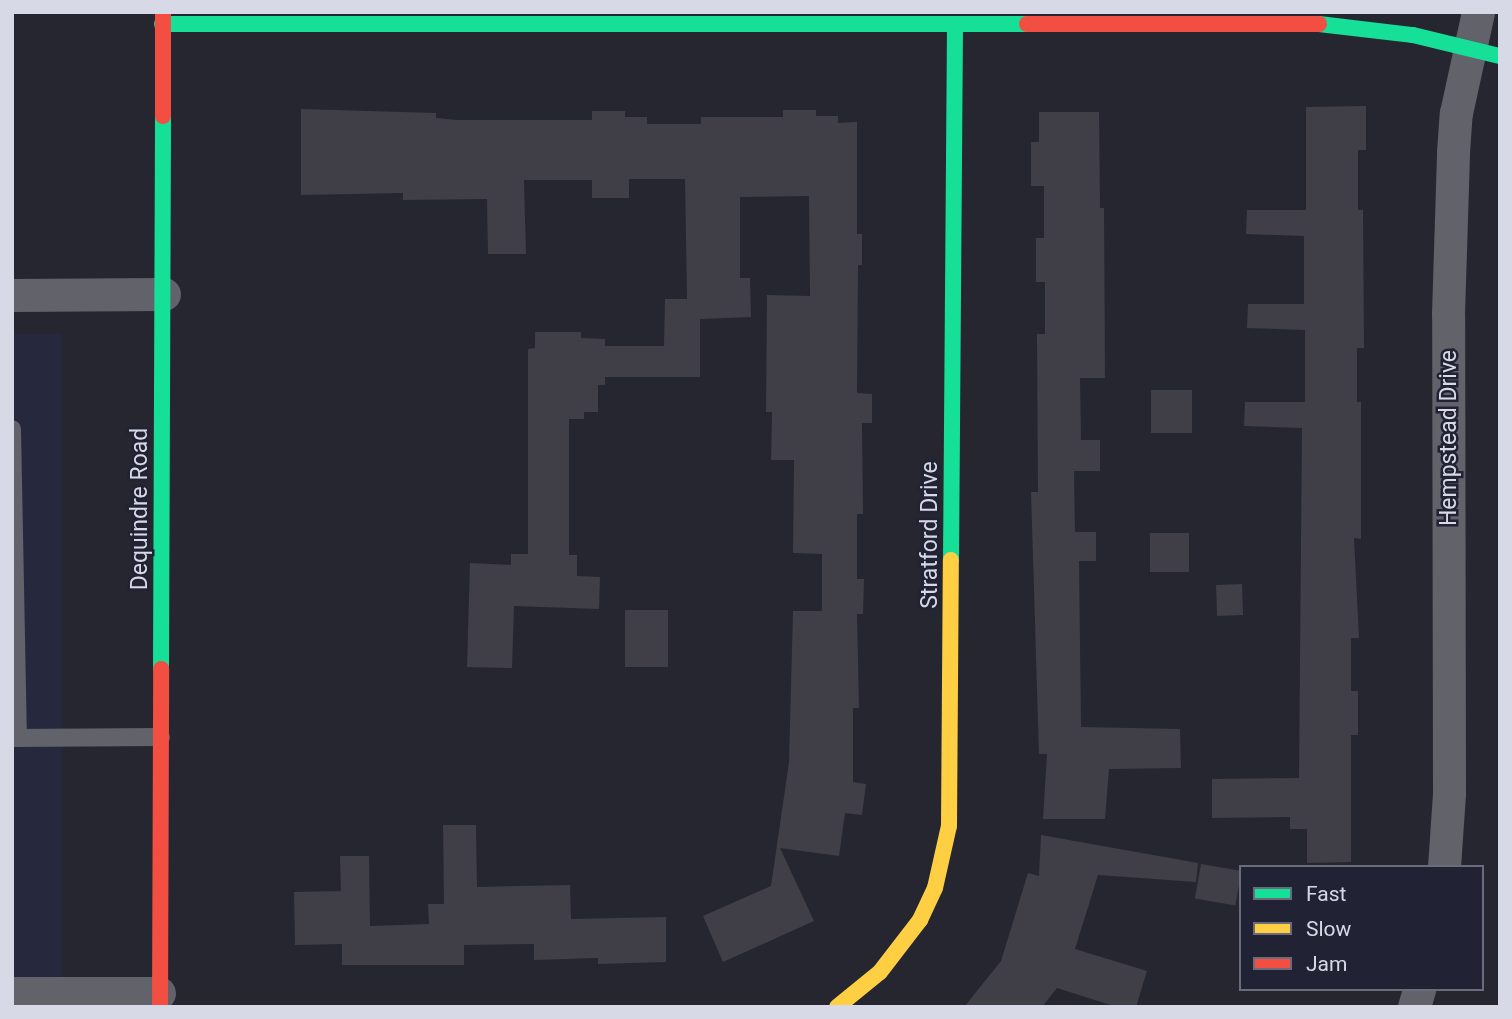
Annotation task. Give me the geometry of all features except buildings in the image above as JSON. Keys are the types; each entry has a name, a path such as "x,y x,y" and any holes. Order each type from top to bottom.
{"street":[{"name":"Hempstead Drive","path":"1444,865 1449,780 1448,314 1452,152 1456,113 1484,52 1478,12"},
{"path":"162,18 1332,24 1413,35 1484,52"},
{"name":"Dequindre Road","path":"159,1000 164,294 162,18"},
{"name":"Stratford Drive","path":"837,1007 880,972 920,920 935,888 949,826 955,24"},
{"path":"12,295 164,294"},
{"path":"12,993 159,1000"}],"lane":[{"path":"12,429 15,738 162,737"}],"shaded area":[{"path":"12,334 62,334 62,1007 12,1007"}],"traffic: fast":[{"path":"162,24 1027,24"},
{"path":"951,560 955,24"},
{"path":"1319,24 1413,35 1500,56"},
{"path":"161,669 163,116"}],"traffic: slow":[{"path":"837,1007 880,972 920,920 935,888 949,826 951,560"}],"traffic: jam":[{"path":"163,12 163,116"},
{"path":"1027,24 1319,24"},
{"path":"160,1007 161,669"}]}
